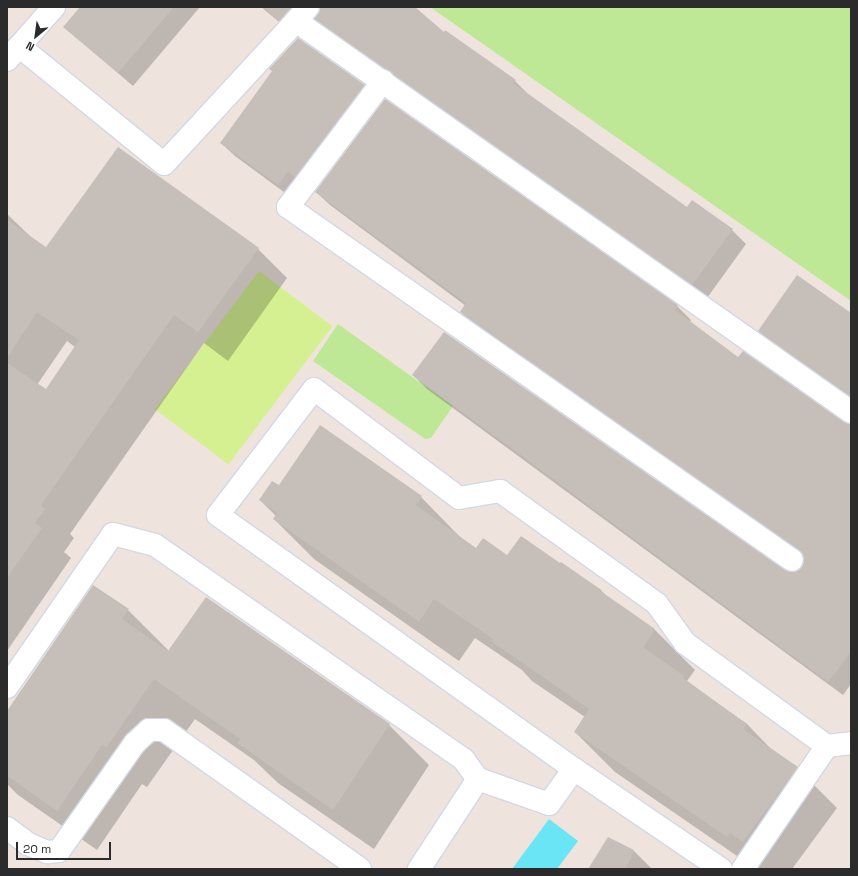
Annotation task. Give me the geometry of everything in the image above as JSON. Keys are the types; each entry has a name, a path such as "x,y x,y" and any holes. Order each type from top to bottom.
{"street":[{"path":"54,7 13,53 164,164 302,14 383,81 851,412"},
{"path":"383,81 288,207 792,560"},
{"path":"721,869 574,769 218,515 314,389 458,498 500,491 657,604 685,643 827,746 851,743"},
{"path":"7,687 113,534 155,545 464,760 478,779 549,804 574,769"},
{"path":"7,828 46,852 59,851 135,743 149,730 164,730 360,869"},
{"path":"743,869 827,746"},
{"path":"419,869 478,779"}],"green space":[{"path":"430,7 851,7 851,301"},
{"path":"259,271 332,326 228,465 155,409"},
{"path":"338,324 453,406 431,438 425,439 313,361"}],"water":[{"path":"549,819 578,841 557,869 512,869"}],"building":[{"path":"80,7 174,7 118,73 63,27"},
{"path":"263,7 292,7 279,21"},
{"path":"320,7 415,7 444,32 445,30 516,80 513,83 687,207 692,200 733,229 692,285 314,19"},
{"path":"298,38 365,85 295,177 288,172 278,185 220,143 272,71 269,69"},
{"path":"385,99 678,305 675,310 738,357 743,351 844,422 851,424 851,652 828,682 412,375 444,332 785,570 791,572 797,571 802,567 804,561 803,555 799,550 460,312 466,303 315,192"},
{"path":"118,147 259,248 198,332 174,315 41,505 45,509 35,523 42,528 7,578 7,363 46,389 79,340 37,312 7,358 7,220 46,247"},
{"path":"797,275 851,313 851,397 758,331"},
{"path":"320,425 422,496 416,505 476,548 483,538 507,555 521,536 600,589 599,590 655,629 643,647 747,724 743,729 798,767 743,842 730,833 727,837 574,732 589,709 491,641 493,639 434,599 419,622 273,519 277,513 259,500 272,481 279,485"},
{"path":"93,585 129,609 122,619 168,651 206,597 390,724 333,810 237,743 240,739 154,679 106,748 102,745 57,811 7,776 7,711"},
{"path":"608,837 634,850 626,869 588,869"}]}
